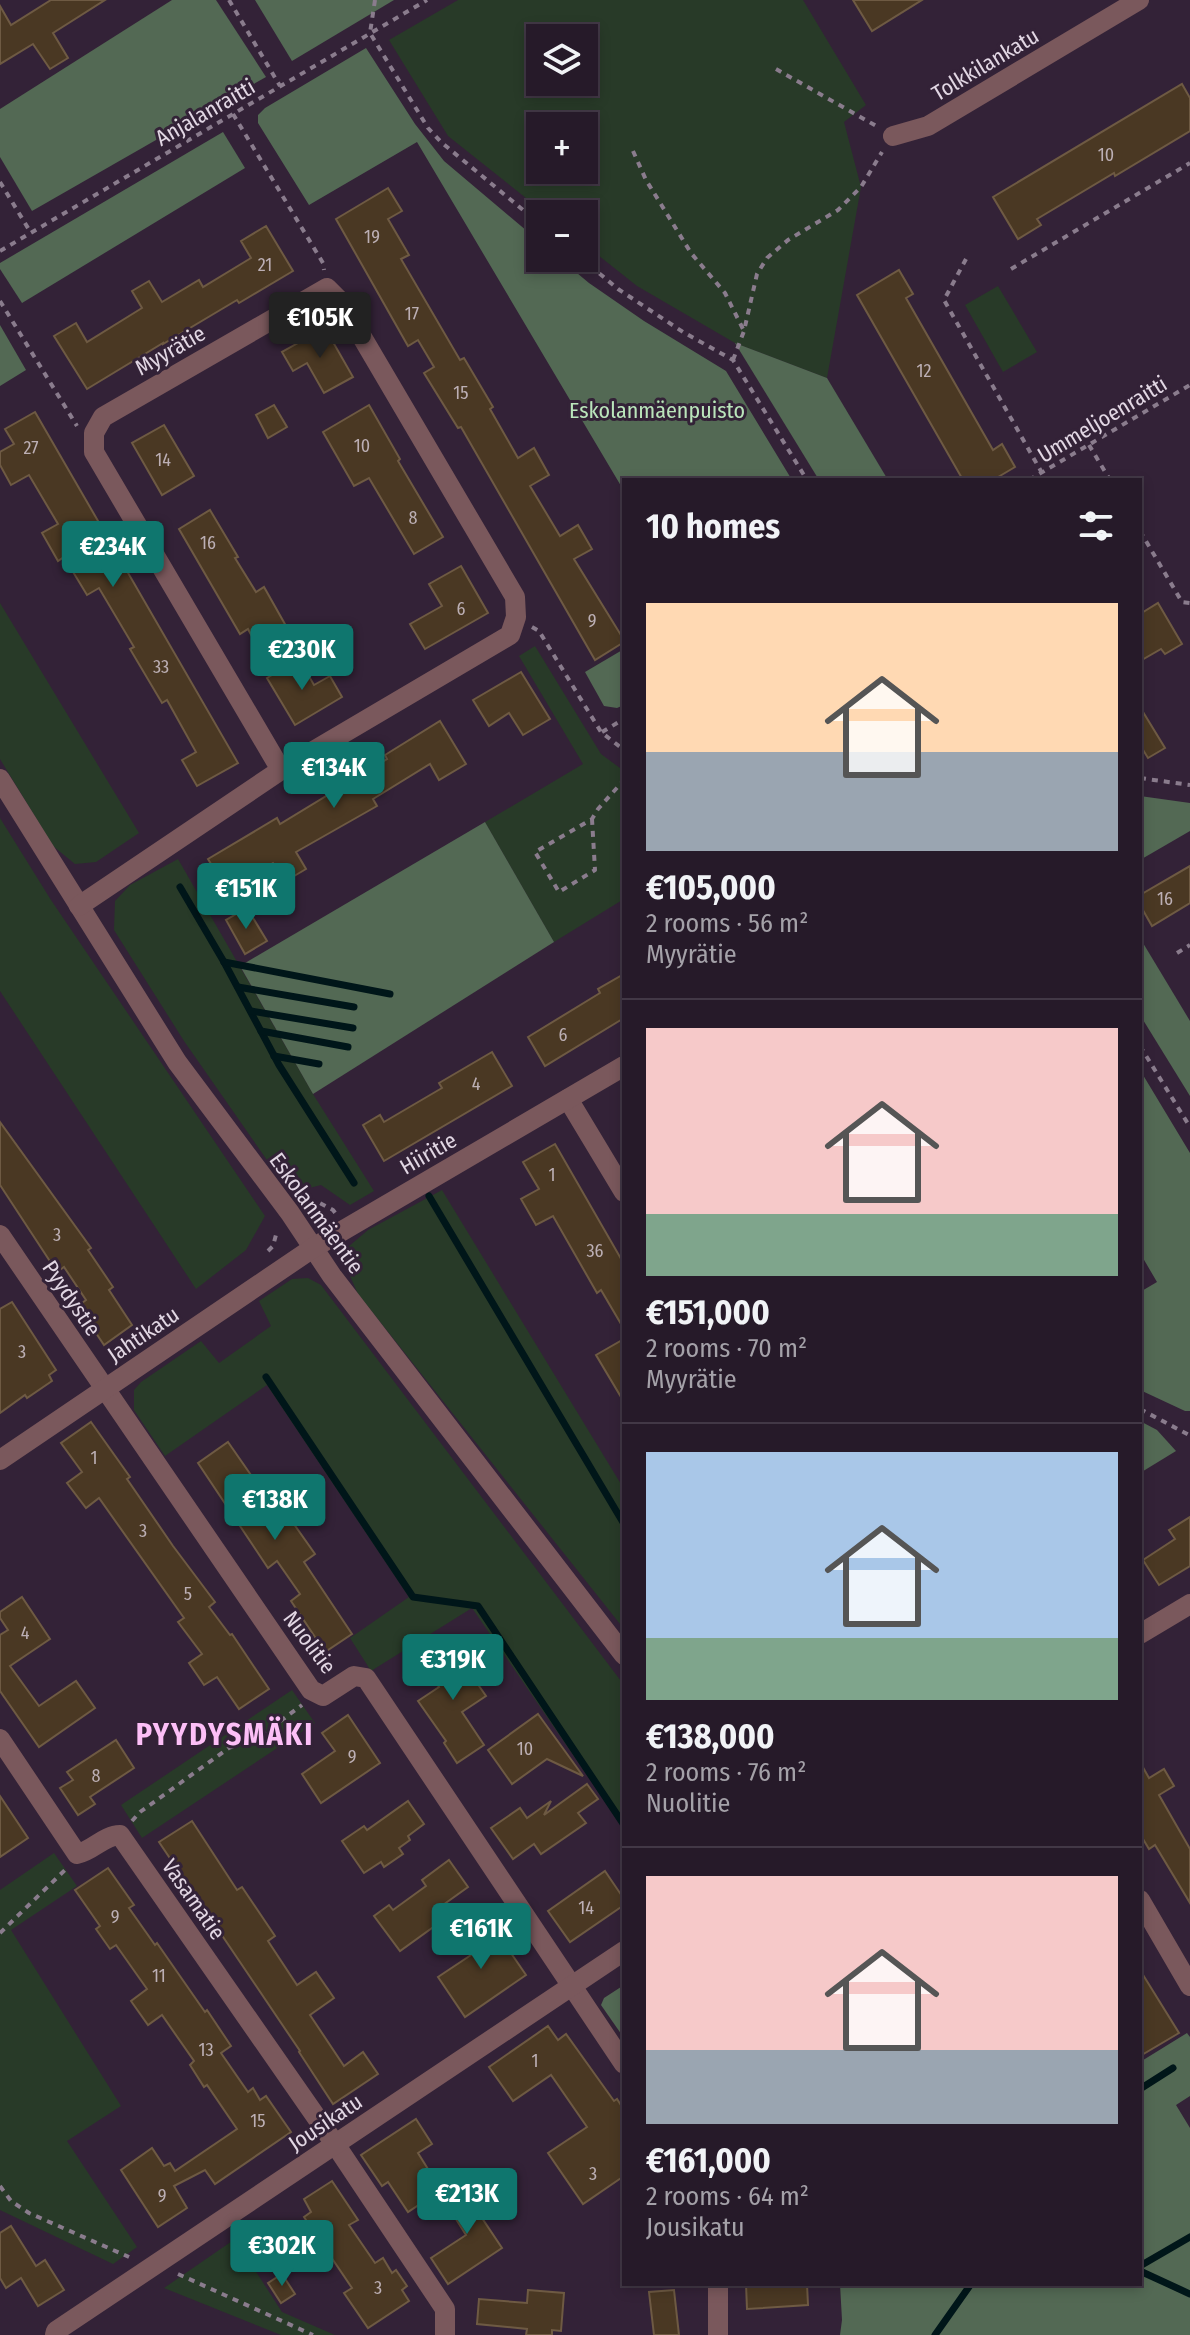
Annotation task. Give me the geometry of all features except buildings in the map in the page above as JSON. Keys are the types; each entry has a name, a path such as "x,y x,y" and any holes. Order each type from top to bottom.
{"street":[{"name":"Tolkkilankatu","path":"893,136 928,126 1139,0"},
{"name":"Myyrätie","path":"94,433 103,417 327,288"},
{"path":"79,906 281,770 510,635 516,617 515,597 342,303 327,288"},
{"path":"94,433 94,452 281,770"},
{"name":"Eskolanmäentie","path":"0,779 177,1062 313,1248 622,1652"},
{"name":"Hiiritie","path":"313,1248 622,1067"},
{"path":"568,1099 622,1189"},
{"name":"Pyydystie","path":"0,1235 105,1389"},
{"name":"Jahtikatu","path":"0,1460 313,1248"},
{"name":"Nuolitie","path":"105,1389 311,1690 323,1696 354,1676 366,1678 571,1986"},
{"path":"1142,1633 1190,1604"},
{"path":"0,1739 77,1854 88,1852 112,1835 120,1835"},
{"name":"Vasamatie","path":"120,1835 335,2144 445,2309 445,2335"},
{"path":"1142,1903 1190,1986"},
{"name":"Jousikatu","path":"55,2335 56,2331 622,1952"},
{"path":"571,1986 622,2061"},
{"path":"718,2286 718,2335"}],"path":[{"path":"229,0 280,86"},
{"path":"375,0 370,33 434,135 526,212"},
{"name":"Anjalanraitti","path":"0,251 427,0"},
{"path":"733,360 744,331 757,274 767,258 788,240 838,210 861,187 893,136 776,69"},
{"path":"233,114 323,263 327,288"},
{"path":"633,151 646,180 691,253 725,293 744,331"},
{"path":"1011,269 1190,163"},
{"path":"0,182 31,233"},
{"path":"966,259 944,300 1042,473"},
{"path":"598,272 683,332 733,360 806,478"},
{"path":"0,301 75,425 94,433"},
{"name":"Ummeljoenraitti","path":"1033,478 1190,385"},
{"path":"1089,445 1109,478"},
{"path":"1142,534 1182,602 1190,603"},
{"path":"516,617 539,631 601,732 622,748"},
{"path":"601,732 622,720"},
{"path":"1142,779 1190,785"},
{"path":"592,819 595,870 559,892 535,852 592,819 622,782"},
{"path":"1177,953 1190,945"},
{"path":"1142,1049 1190,1127"},
{"path":"266,1253 273,1246 278,1222 316,1201 333,1210 347,1228"},
{"path":"1142,1410 1190,1435"},
{"path":"120,1835 140,1812 229,1748 263,1734 300,1708 311,1690"},
{"path":"0,1933 59,1877 77,1854"},
{"path":"0,2186 11,2201 29,2213 118,2251 134,2260 144,2272"},
{"path":"0,2199 11,2201"},
{"path":"175,2273 313,2335"}],"green space":[{"path":"172,0 216,0 266,77 32,211 0,157 0,109"},
{"path":"255,0 394,0 292,61"},
{"path":"458,0 803,0 866,105 844,122 861,187 827,378 735,343 637,286 598,255 598,200 528,200 448,136 389,40"},
{"name":"Eskolanmäenpuisto","path":"366,48 415,124 444,161 526,230 526,272 576,272 644,321 726,371 791,478 622,478 622,488 417,142 309,205 258,123 258,115"},
{"path":"223,132 245,168 22,303 0,269 0,263"},
{"path":"998,286 1037,352 1003,372 965,305"},
{"path":"0,325 26,370 0,386"},
{"path":"735,343 827,378 887,478 818,478"},
{"path":"0,603 139,833 96,862 75,864 53,846 0,759"},
{"path":"535,646 601,754 622,770 622,900 554,942 485,822 583,764 519,656"},
{"path":"622,650 622,706 604,706 585,672"},
{"path":"1142,796 1190,803 1190,831 1142,859"},
{"path":"0,818 51,900 265,1216 246,1250 196,1289 0,991"},
{"path":"485,822 554,942 313,1094 240,966"},
{"path":"178,859 313,1094 374,1191 350,1205 321,1185 290,1193 184,1041 114,930 115,901 130,885"},
{"path":"1142,941 1190,1021 1190,1096 1142,1018"},
{"path":"1142,1073 1190,1153 1190,1411 1142,1391 1142,1291 1157,1282 1142,1256"},
{"path":"442,1190 622,1486 622,1626 358,1294 346,1267 348,1247 368,1230"},
{"path":"308,1278 321,1285 622,1682 622,1826 472,1608 371,1671 350,1638 409,1597 267,1385 165,1456 134,1410 134,1390 141,1382 201,1341 219,1363 271,1326 259,1301 292,1279"},
{"path":"1142,1422 1157,1430 1176,1451 1142,1472"},
{"path":"292,1690 315,1723 142,1838 121,1805"},
{"path":"54,1853 77,1886 11,1930 121,2106 67,2141 137,2247 113,2264 0,2210 0,1890"},
{"path":"622,1986 622,2035 601,2005 604,1998"},
{"path":"1187,2033 1190,2037 1190,2096 1176,2105 1190,2128 1190,2335 840,2335 840,2286 1142,2286 1142,2061"},
{"path":"235,2239 282,2312 335,2335 281,2335 164,2288"}],"waterway":[{"path":"180,887 279,1065 354,1183"},
{"path":"224,962 390,994"},
{"path":"238,987 354,1007"},
{"path":"251,1011 353,1028"},
{"path":"261,1031 348,1047"},
{"path":"274,1056 319,1064"},
{"path":"429,1196 622,1521"},
{"path":"266,1377 413,1597 478,1606 622,1822"},
{"path":"1142,2088 1173,2068"},
{"path":"1142,2265 1190,2237"},
{"path":"1142,2272 1190,2294"},
{"path":"935,2335 970,2286"}],"district":[{"name":"PYYDYSMÄKI","path":"225,1735"}]}
